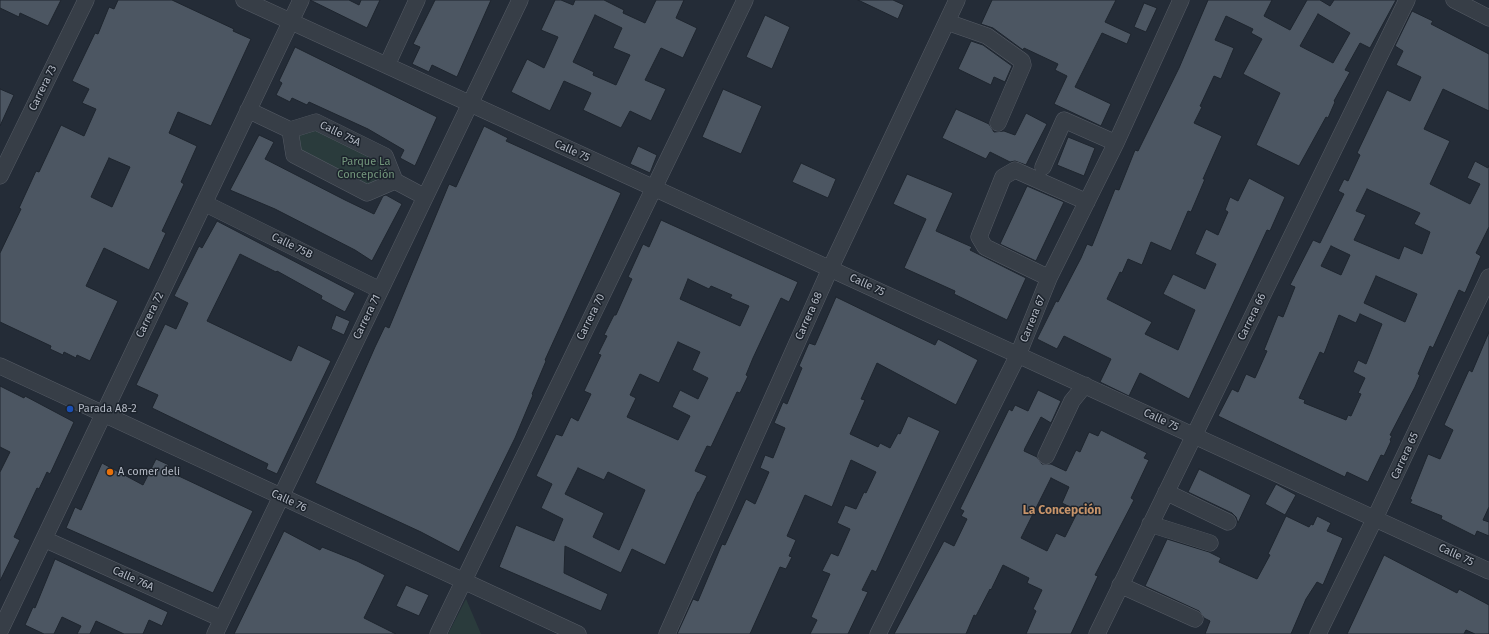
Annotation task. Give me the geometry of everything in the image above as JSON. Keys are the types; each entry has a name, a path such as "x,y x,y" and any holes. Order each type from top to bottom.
{"street":[{"name":"Carrera 73","path":"0,176 86,0"},
{"name":"Calle 75","path":"244,0 1489,571"},
{"name":"Carrera 72","path":"0,631 301,0"},
{"path":"387,65 417,0"},
{"name":"Carrera 71","path":"215,634 520,0"},
{"name":"Carrera 70","path":"438,634 745,0"},
{"name":"Carrera 68","path":"667,634 830,269 957,0"},
{"name":"Carrera 67","path":"878,634 1018,355 1049,278 1116,143 1181,0"},
{"name":"Carrera 66","path":"1097,634 1407,0"},
{"path":"1454,0 1489,18"},
{"path":"947,22 987,36 1022,61 1023,65 998,122"},
{"path":"248,110 290,130 294,155 367,192 395,181 425,197"},
{"path":"1042,167 1064,120 1116,143"},
{"name":"Calle 75A","path":"290,130 316,122 385,156 395,181"},
{"path":"1049,278 985,247 979,237 1003,177 1015,170 1087,202"},
{"name":"Calle 75B","path":"204,203 380,290"},
{"name":"Carrera 65","path":"1318,634 1375,518 1489,277"},
{"name":"Calle 76","path":"0,366 578,634"},
{"path":"1046,456 1072,401 1084,385"},
{"path":"1166,492 1228,522"},
{"path":"1150,524 1210,543"},
{"name":"Calle 76A","path":"44,539 222,619"},
{"path":"1120,585 1195,619"}],"green space":[{"name":"Parque La Concepción","path":"316,126 382,158 391,179 368,188 296,153 294,132"},
{"path":"466,599 481,634 448,634"}],"building":[{"path":"0,0 61,0 48,26 20,13 19,17 0,8"},
{"path":"118,0 172,0 234,29 233,31 251,39 211,126 178,112 169,133 197,146 181,182 184,184 162,231 166,233 149,270 104,248 86,286 118,301 90,361 77,355 76,358 64,352 63,355 50,349 51,346 0,322 0,253 21,209 19,208 36,171 39,172 61,125 84,136 96,109 82,103 89,89 72,81 95,33 98,34 109,7 114,9","holes":["109,158 130,167 112,207 91,197"]},
{"path":"310,0 349,0 359,5 361,0 380,0 367,28"},
{"path":"435,0 491,0 457,77 432,65 429,72 412,64 420,47 413,44"},
{"path":"555,0 561,0 573,5 575,0 604,0 624,10 623,13 645,23 656,0 684,0 676,18 697,28 683,58 661,48 645,80 666,89 651,121 630,111 621,128 583,110 591,93 564,81 550,111 511,92 527,59 544,68 558,37 541,30","holes":["595,15 622,28 613,48 630,55 616,85 593,75 594,72 573,62"]},
{"path":"858,0 893,0 904,5 898,19"},
{"path":"992,0 1116,0 1105,22 1131,34 1127,44 1102,33 1075,87 1111,104 1101,126 1054,104 1067,76 1055,70 1058,64 1024,48 1023,50 993,28 981,24"},
{"path":"1208,0 1272,0 1264,16 1290,30 1307,0 1320,0 1330,6 1334,0 1396,0 1370,48 1360,43 1345,70 1350,72 1334,101 1335,102 1328,118 1326,117 1299,166 1256,145 1280,93 1243,74 1262,39 1251,33 1253,29 1226,16 1215,40 1234,48 1221,79 1214,76 1194,123 1222,136 1203,179 1205,179 1191,212 1188,211 1171,251 1151,242 1142,265 1128,259 1107,299 1152,322 1145,334 1178,350 1195,310 1163,294 1173,274 1205,289 1216,264 1195,254 1206,229 1218,235 1228,212 1225,210 1230,197 1238,201 1249,178 1285,197 1270,231 1267,230 1189,399 1140,373 1129,396 1100,382 1111,359 1064,336 1057,349 1037,339 1056,301 1058,302 1087,244 1092,246 1115,189 1119,190 1135,150 1138,151 1179,68","holes":["1318,14 1350,33 1333,63 1300,46"]},
{"path":"1144,3 1157,8 1146,32 1134,27"},
{"path":"1412,11 1433,21 1431,24 1489,54 1489,111 1443,89 1424,129 1450,141 1430,184 1470,204 1480,184 1467,178 1475,161 1488,168 1489,165 1489,227 1476,253 1481,256 1465,293 1459,290 1433,348 1430,346 1418,374 1420,375 1415,387 1390,435 1392,436 1391,441 1384,456 1381,455 1368,482 1347,472 1345,477 1218,416 1232,389 1238,392 1246,374 1255,378 1267,351 1264,350 1278,315 1283,317 1295,287 1290,285 1313,240 1320,243 1344,194 1338,191 1344,179 1348,181 1360,155 1357,153 1387,90 1410,101 1421,77 1396,65 1403,51 1395,46","holes":["1367,189 1420,213 1414,224 1430,232 1422,254 1404,246 1399,259 1354,240 1366,215 1356,211","1331,246 1350,255 1341,275 1321,266","1376,276 1417,294 1405,322 1364,303","1360,314 1382,324 1366,364 1358,360 1353,372 1365,378 1358,393 1361,394 1351,416 1348,415 1346,420 1304,403 1305,400 1299,398 1320,352 1324,354 1339,315 1356,323"]},
{"path":"765,15 790,27 772,69 746,57"},
{"path":"971,41 983,45 1012,66 1005,82 994,77 991,85 958,69"},
{"path":"295,47 437,117 415,166 400,158 404,150 368,129 309,102 307,105 292,98 290,102 276,95 282,83 279,81"},
{"path":"0,89 14,95 0,126"},
{"path":"723,89 762,106 741,154 702,137"},
{"path":"956,109 989,124 994,132 1004,131 1015,135 1026,113 1047,124 1026,165 1015,161 1010,162 990,152 986,159 942,138"},
{"path":"484,126 508,138 506,141 621,193 545,360 546,361 532,394 533,395 515,438 459,552 421,532 315,483 385,326 389,328 449,184 456,187"},
{"path":"259,135 274,142 265,159 374,214 383,196 386,195 402,204 372,261 355,250 275,209 230,190"},
{"path":"1068,137 1095,148 1084,176 1057,165"},
{"path":"638,146 657,155 650,173 630,164"},
{"path":"801,163 836,179 828,198 792,182"},
{"path":"907,174 953,193 936,231 972,247 970,250 1026,278 1007,320 954,294 955,291 904,268 926,219 893,204"},
{"path":"1027,186 1064,202 1036,261 1000,244"},
{"path":"661,220 798,282 789,302 781,298 753,358 746,375 748,376 740,393 737,392 711,447 707,446 695,471 707,476 698,492 665,565 632,549 621,573 565,546 564,573 608,594 601,611 499,567 516,525 554,541 563,519 541,508 552,484 536,476 556,434 562,436 571,417 578,421 591,394 584,391 601,355 598,354 607,336 604,335 614,315 616,315 632,279 628,277 643,244 649,247","holes":["688,279 709,289 711,286 732,295 730,298 749,306 740,326 680,299","678,342 700,352 692,370 708,378 698,399 680,390 672,407 690,416 678,440 627,417 636,398 630,395 640,374 659,383","578,468 604,480 608,472 645,490 619,550 593,537 604,513 565,494"]},
{"path":"217,221 355,293 345,312 321,299 322,296 277,271 276,272 240,254 207,321 291,361 298,345 331,361 277,474 266,469 268,464 152,408 158,395 136,385 165,324 176,329 188,303 174,296 199,246 202,248"},
{"path":"836,297 935,345 938,339 978,360 956,405 877,363 861,399 865,400 850,434 878,447 880,443 890,448 898,433 900,434 908,416 940,431 876,572 872,570 862,590 868,592 848,634 810,634 817,620 811,617 830,574 822,571 831,553 838,556 850,529 837,523 845,505 856,509 876,472 851,460 832,507 805,495 787,536 796,540 789,556 792,557 786,569 780,567 750,634 677,634 693,599 698,601 722,544 725,545 746,499 755,504 769,472 760,468 765,455 773,458 785,428 774,423 783,402 787,404 802,368 799,366 809,343 815,345"},
{"path":"336,315 350,321 344,335 331,329"},
{"path":"1489,332 1489,507 1483,520 1489,522 1489,536 1477,531 1475,536 1441,519 1442,516 1410,503 1412,500 1410,499 1428,454 1440,459 1453,430 1444,425 1469,370 1472,372"},
{"path":"0,386 24,398 25,396 74,422 50,474 47,472 39,489 37,488 14,537 20,540 0,581 0,472 10,452 0,447"},
{"path":"1038,390 1061,401 1051,423 1041,417 1024,451 1037,457 1042,464 1051,464 1066,471 1076,450 1080,452 1089,432 1098,436 1101,430 1147,453 1144,458 1149,460 1131,498 1134,500 1095,575 1098,576 1071,634 1026,634 1036,611 1033,609 1042,590 1027,583 1029,578 1003,565 976,616 974,615 966,634 894,634 944,541 954,546 967,519 961,516 964,511 960,509 1009,409 1012,411 1015,405 1028,411","holes":["1051,478 1069,487 1062,503 1078,511 1065,537 1056,533 1047,551 1021,538"]},
{"path":"156,459 169,465 166,470 253,511 213,593 66,528 75,507 81,510 102,463 143,485"},
{"path":"1199,469 1251,495 1238,523 1236,517 1232,513 1188,492"},
{"path":"1276,484 1296,495 1285,515 1265,504"},
{"path":"1286,516 1309,527 1311,524 1313,525 1317,516 1331,523 1327,531 1343,538 1323,585 1317,582 1306,599 1291,634 1205,634 1210,621 1204,618 1199,611 1145,586 1167,539 1209,552 1221,558 1219,562 1257,579 1270,555 1268,554"},
{"path":"284,531 320,550 322,547 357,561 385,575 364,618 396,634 234,634"},
{"path":"1384,555 1457,593 1459,589 1489,605 1489,634 1475,634 1466,630 1464,634 1347,634"},
{"path":"55,559 168,612 162,626 149,620 143,634 124,634 96,621 90,634 77,634 81,626 62,617 54,634 44,634 25,625 33,607 35,608"},
{"path":"406,585 429,595 419,616 396,606"}],"place":[{"name":"Parada A8-2","path":"70,409"},
{"name":"A comer deli","path":"110,472"}],"district":[{"name":"La Concepción","path":"1062,511"}]}
